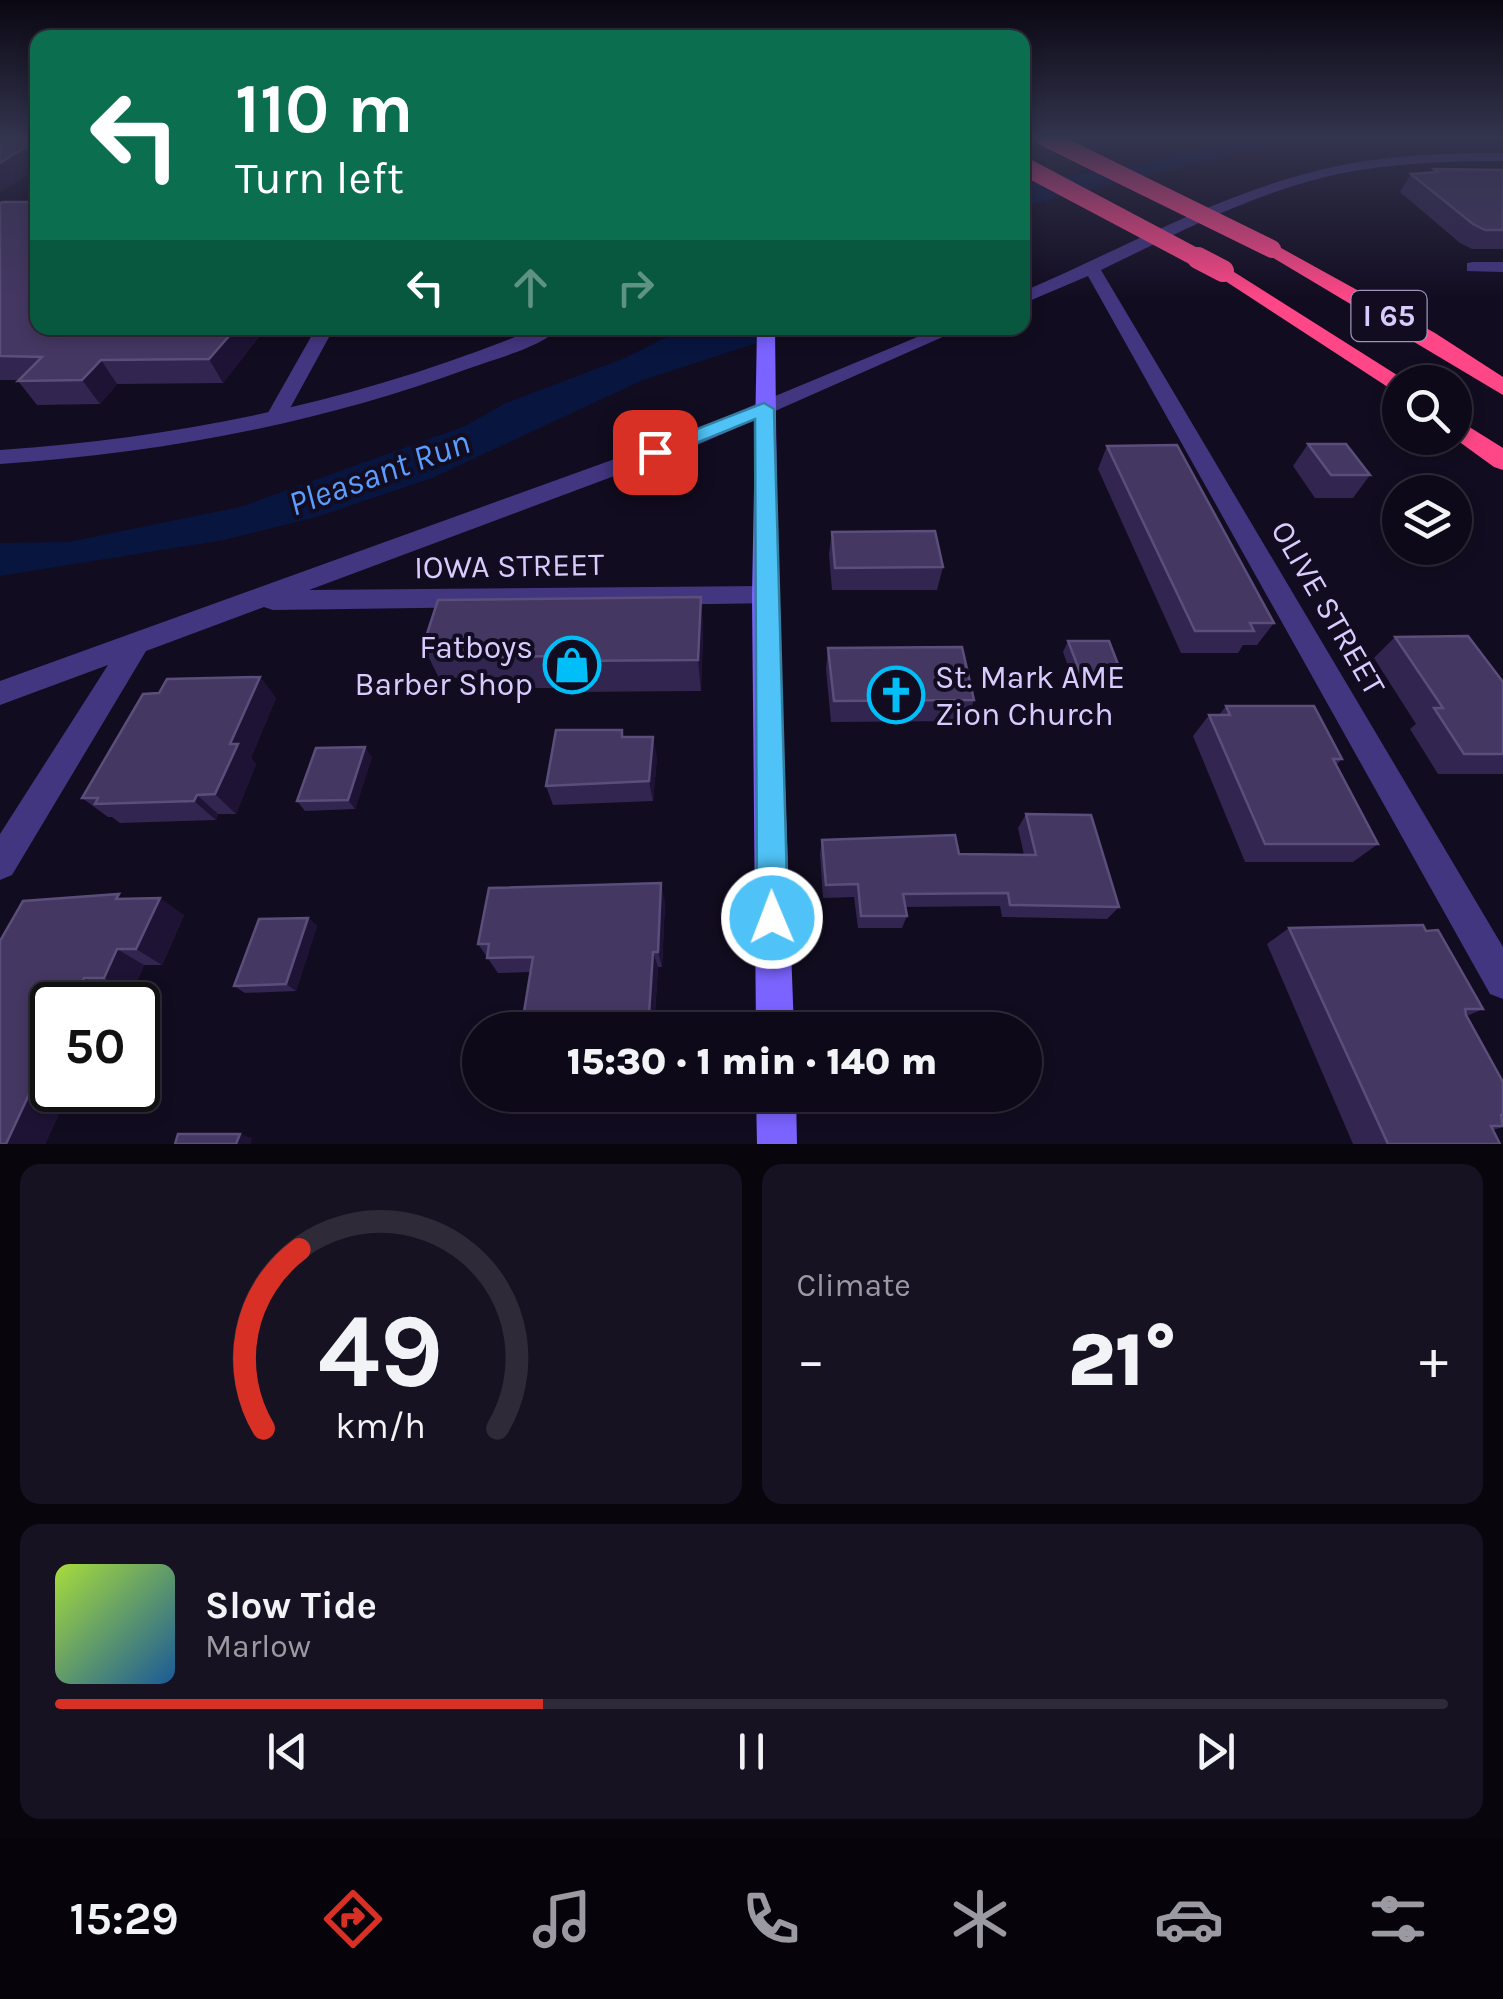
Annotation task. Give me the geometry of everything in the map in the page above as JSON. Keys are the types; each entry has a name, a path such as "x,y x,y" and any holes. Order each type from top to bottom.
{"highway":[{"name":"I 65","path":"1073,191 1223,271 1382,376"},
{"name":"I 65","path":"1161,191 1272,248 1427,338 1503,388"},
{"path":"1472,438 1503,461"}],"main road":[{"path":"766,335 774,1012"},
{"path":"776,1112 777,1144"}],"street":[{"path":"1030,295 1272,191"},
{"path":"0,226 30,204"},
{"path":"1473,267 1503,267"},
{"name":"OLIVE STREET","path":"1092,269 1503,981"},
{"path":"275,418 321,335"},
{"path":"0,457 164,441 275,418 444,371 533,335"},
{"path":"0,693 764,409 938,335"},
{"name":"IOWA STREET","path":"253,600 766,596"},
{"path":"0,864 136,644"}],"water":[{"path":"1030,191 1083,191 1030,204"},
{"name":"Pleasant Run","path":"670,335 781,335 643,380 432,478 317,517 224,540 0,576 0,543 68,542 240,507 465,426 506,403 625,358"}],"building":[{"path":"1433,191 1503,191 1503,230 1485,230"},
{"path":"30,202 30,335 230,335 209,359 101,360 82,380 18,381 42,357 0,356 0,203"},
{"path":"1308,444 1346,444 1370,475 1331,475"},
{"path":"1177,445 1274,623 1250,623 1254,631 1195,631 1107,446"},
{"path":"935,531 943,567 835,568 832,532"},
{"path":"701,597 698,660 560,661 561,656 499,657 501,645 423,646 438,600"},
{"path":"1468,636 1503,682 1503,754 1464,754 1434,708 1443,708 1395,637"},
{"path":"1068,641 1109,641 1121,672 1080,672"},
{"path":"962,647 974,700 834,701 828,648"},
{"path":"260,677 230,744 238,744 215,794 197,795 194,801 95,804 98,798 82,798 143,694 159,693 167,679"},
{"path":"1226,706 1314,706 1342,759 1333,759 1378,844 1265,844 1209,715 1230,715"},
{"path":"556,730 622,730 622,737 653,737 649,781 546,786"},
{"path":"365,747 348,800 297,801 316,748"},
{"path":"1026,814 1091,815 1119,907 1010,905 1008,893 903,894 907,916 861,916 858,884 826,885 822,840 955,835 959,854 1036,855"},
{"path":"661,883 658,952 653,952 649,1012 524,1012 533,957 487,958 489,944 478,944 489,888"},
{"path":"119,894 116,899 160,898 136,949 117,949 104,978 30,982 30,1092 6,1144 0,1144 0,941 23,901"},
{"path":"308,918 286,984 234,986 259,919"},
{"path":"1423,925 1426,931 1438,930 1483,1009 1465,1009 1503,1082 1503,1126 1491,1126 1500,1144 1388,1144 1289,928"},
{"path":"178,1134 240,1134 236,1144 175,1144"}],"place":[{"name":"Fatboys Barber Shop","path":"572,665"},
{"name":"St. Mark AME Zion Church","path":"896,695"}],"route":[{"path":"655,452 764,409 772,918"}]}
